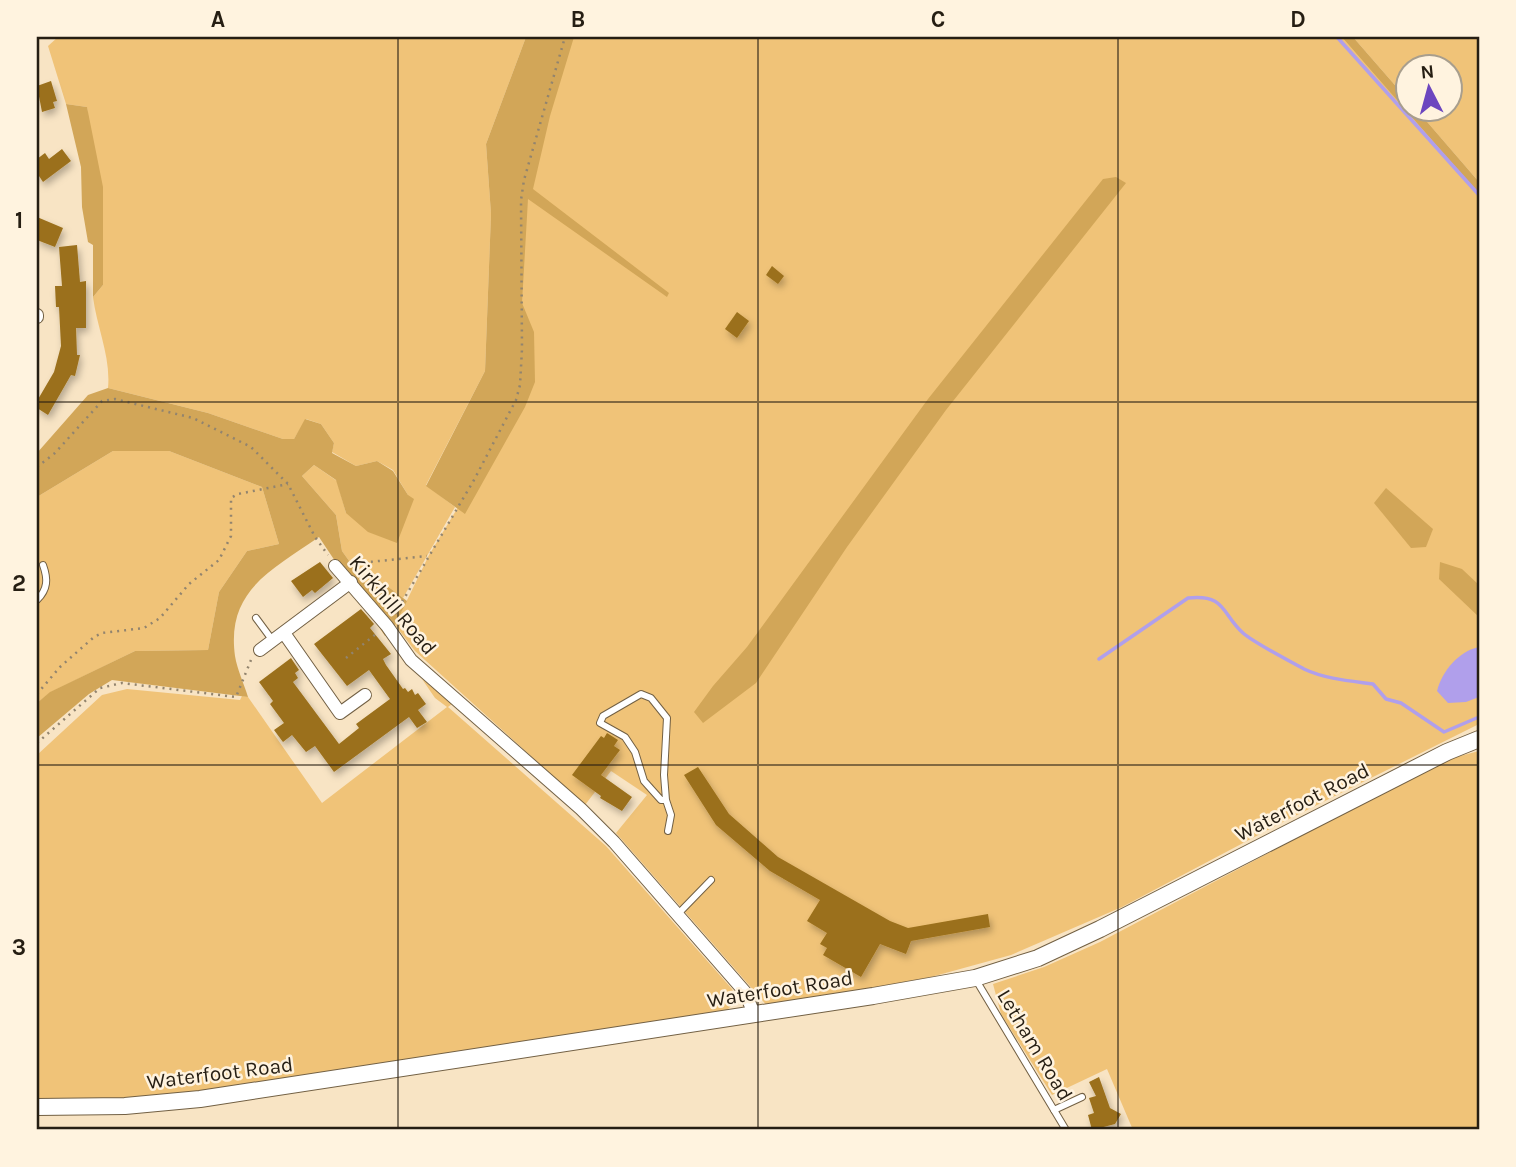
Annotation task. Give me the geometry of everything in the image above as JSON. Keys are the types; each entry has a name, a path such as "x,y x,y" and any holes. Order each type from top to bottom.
{"street":[{"name":"Kirkhill Road","path":"335,566 387,626 411,660 581,809 614,842 746,992 754,1014"},
{"path":"260,650 351,582"},
{"path":"278,637 340,713 365,695"},
{"name":"Waterfoot Road","path":"37,1107 125,1106 200,1099 975,978 1038,958 1088,935 1447,752 1479,739"}],"lane":[{"path":"37,600 46,587 47,576 43,565"},
{"path":"256,618 278,637"},
{"path":"666,800 661,800 644,781 635,752 625,737 600,723 603,716 641,694 651,698 667,718 664,775 666,800 671,814 668,831"},
{"path":"677,915 711,880"},
{"name":"Letham Road","path":"975,978 1066,1130"},
{"path":"1054,1110 1082,1097"}],"path":[{"path":"345,658 387,626 469,488 516,400 520,386 522,349 521,200 524,180 565,37"},
{"name":"Kirkhill Road","path":"37,467 55,453 102,401 116,399 193,418 251,447 288,484 315,537 335,566"},
{"path":"37,694 60,667 94,637 102,633 144,628 160,618 189,584 219,560 231,536 231,498 238,494 288,484"},
{"path":"335,566 429,555"},
{"path":"37,743 100,688 111,685 122,683 236,698 253,657 260,650"}],"shaded area":[{"path":"58,37 526,37 486,144 491,214 485,371 426,485 455,507 403,598 378,579 365,583 342,551 336,515 302,476 314,465 337,481 346,513 408,495 393,470 377,461 356,466 332,452 334,443 321,424 306,419 294,439 283,439 208,413 108,388 106,354 93,297 103,285 87,107 66,104 48,46"},
{"path":"526,37 574,37 550,116 533,189 669,293 667,297 528,199 522,303 534,332 535,382 525,407 465,514 426,486 485,371 491,214 486,144"},
{"path":"565,37 1343,37 1394,94 1394,122 1419,122 1479,189 1479,724 1283,822 1122,907 1011,955 931,977 769,1008 616,833 647,795 611,771 585,805 415,651 395,625 429,555 460,504 520,268 520,232"},
{"path":"1342,37 1353,37 1394,84 1394,97"},
{"path":"1353,37 1479,37 1479,182 1427,122 1464,122 1464,52 1394,52 1394,84"},
{"path":"66,104 87,107 103,187 103,285 93,297 93,245 88,242 82,207 81,167"},
{"path":"1416,122 1427,122 1479,182 1479,194"},
{"path":"1116,177 1126,183 946,410 847,547 756,683 703,723 694,712 747,647 928,399 1103,179"},
{"path":"108,388 208,413 283,439 294,439 305,419 321,424 334,443 332,453 356,466 377,461 393,471 408,495 414,499 397,543 368,532 346,513 336,480 314,465 302,476 336,515 342,551 365,583 378,579 407,601 395,625 385,636 319,537 269,572 245,598 234,633 235,656 248,697 112,680 89,694 37,738 37,703 50,692 135,651 208,650 219,592 247,551 279,544 262,487 169,451 113,451 37,497 37,453 88,395"},
{"path":"113,451 169,451 262,487 279,544 247,551 219,592 208,650 135,651 51,692 37,703 37,497"},
{"path":"1386,488 1433,529 1426,547 1411,548 1374,503"},
{"path":"1440,562 1462,569 1479,585 1479,617 1439,579"},
{"path":"1479,647 1479,697 1466,702 1448,703 1437,691 1443,676 1458,657"},
{"path":"422,679 452,704 448,707 606,846 732,989 735,997 733,1004 727,1010 168,1096 37,1102 37,755 102,695 127,689 240,700 242,696 248,697 322,803 447,707 435,698"},
{"path":"1479,751 1479,1130 1133,1130 1107,1069 1052,1095 1001,1014 993,984 1044,967 1100,942 1445,760"}],"building":[{"path":"51,81 57,101 53,102 55,108 42,112 37,86"},
{"path":"62,149 71,161 43,182 37,173 37,159 45,153 49,159"},
{"path":"37,217 63,228 55,247 37,240"},
{"path":"77,245 80,282 86,281 86,328 76,328 77,355 80,355 75,376 71,375 48,415 37,408 37,401 54,372 61,346 55,286 62,286 59,247"},
{"path":"772,266 784,276 778,284 766,275"},
{"path":"737,312 749,321 737,338 725,329"},
{"path":"320,562 333,578 315,593 312,590 303,597 291,581"},
{"path":"361,609 374,624 370,628 391,654 383,659 386,665 403,689 408,692 412,689 426,704 418,710 427,722 417,728 409,717 334,772 315,746 306,752 292,735 283,742 274,730 284,723 259,682 291,658 299,670 295,673 298,678 293,682 339,744 359,728 356,724 390,699 369,670 347,686 314,644"},
{"path":"607,733 618,740 614,746 620,750 601,775 632,797 622,811 600,798 601,796 572,775 601,736 604,738"},
{"path":"698,767 729,814 778,857 890,921 908,928 988,914 990,927 911,941 906,954 880,944 861,977 823,955 827,948 820,944 827,933 807,921 820,900 770,871 716,825 684,775"},
{"path":"1099,1077 1110,1108 1121,1114 1115,1124 1092,1130 1088,1115 1094,1113 1089,1098 1096,1096 1089,1082"}],"waterway":[{"path":"1337,37 1479,195"},
{"path":"1099,659 1188,598 1210,599 1222,607 1243,633 1282,657 1321,675 1373,684 1386,699 1401,703 1444,732 1479,717"}]}
